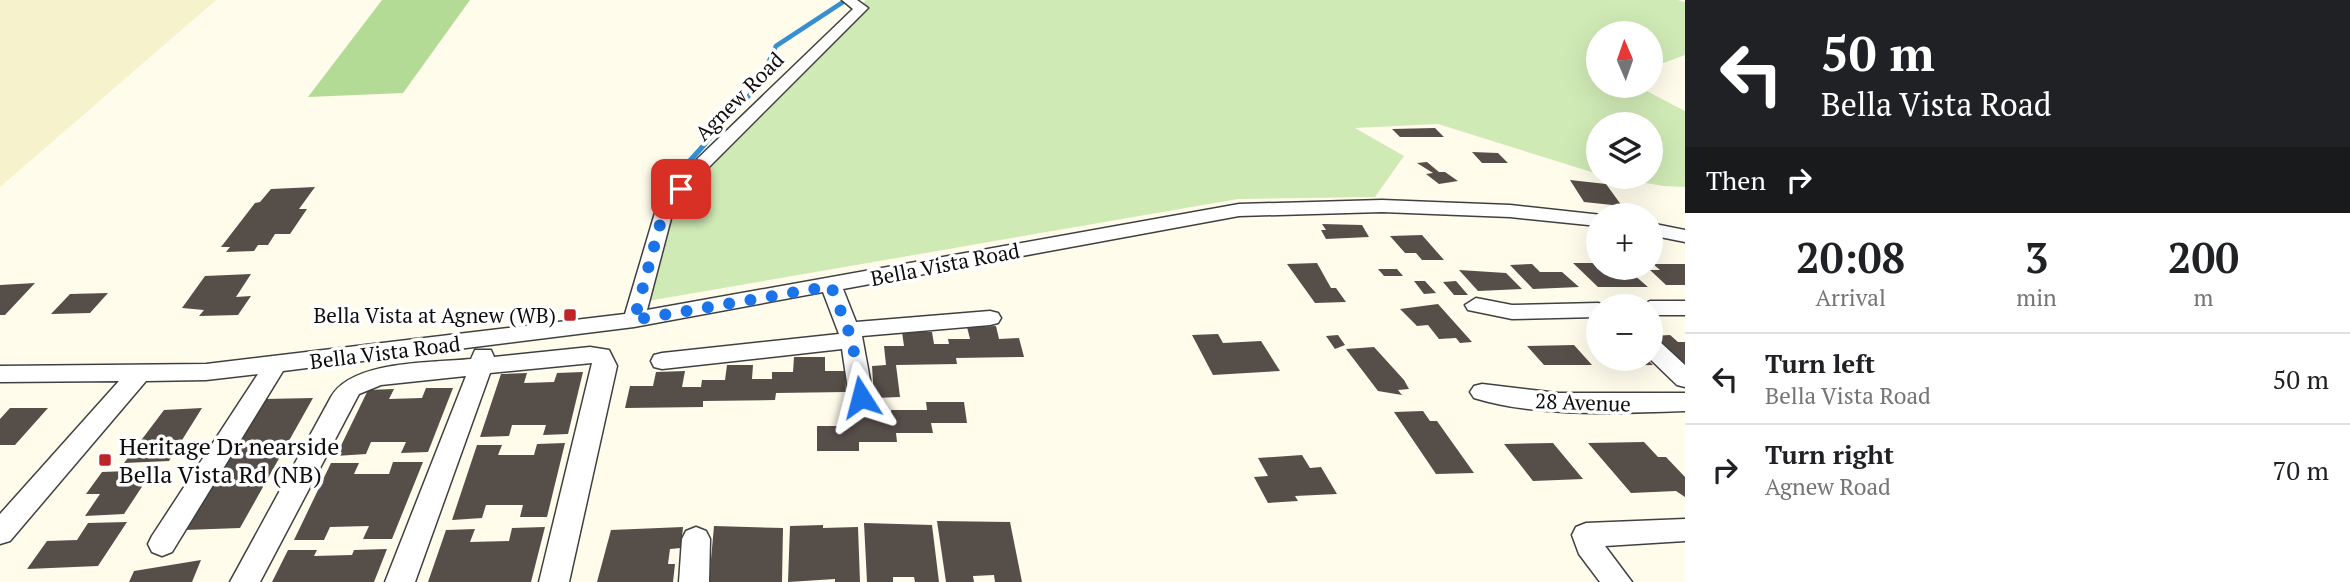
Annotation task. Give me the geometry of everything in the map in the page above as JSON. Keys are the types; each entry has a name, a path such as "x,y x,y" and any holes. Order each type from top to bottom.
{"street":[{"name":"Agnew Road","path":"634,320 664,210 699,167 861,8 848,0"},
{"name":"Bella Vista Road","path":"0,374 138,375 275,365 485,340 634,320 1239,210 1382,206 1510,211 1586,219"},
{"path":"1663,232 1685,236"},
{"path":"831,286 850,335 861,397"},
{"path":"1476,305 1512,312 1586,310"},
{"path":"1663,308 1685,308"},
{"path":"662,361 990,318"},
{"path":"400,582 481,366 485,340"},
{"path":"245,582 343,397 351,388 377,377 601,356 605,366 554,582"},
{"path":"1663,358 1685,379"},
{"path":"162,544 275,365"},
{"path":"0,533 138,375"},
{"name":"28 Avenue","path":"1482,392 1525,400 1589,405 1685,402"},
{"path":"1617,582 1589,546 1586,535 1685,530"},
{"path":"694,582 696,539"}],"shaded area":[{"path":"0,0 216,0 0,187"}],"green space":[{"path":"382,0 470,0 403,93 308,97"},
{"path":"866,0 1685,2 1685,55 1663,63 1663,21 1586,21 1586,98 1660,98 1685,111 1685,187 1663,186 1663,112 1586,112 1586,170 1438,124 1355,128 1404,156 1375,197 1238,199 636,303 670,211"}],"building":[{"path":"1435,128 1444,137 1400,137 1392,129"},
{"path":"1472,152 1498,153 1508,163 1482,163"},
{"path":"1427,162 1439,172 1445,172 1458,181 1439,184 1426,174 1433,173 1417,163"},
{"path":"1570,180 1586,182 1586,189 1610,189 1620,203 1594,203 1584,202"},
{"path":"315,187 299,209 307,209 290,234 275,234 268,245 258,245 254,251 226,252 230,247 221,247 255,203 260,202 271,189"},
{"path":"1322,224 1362,225 1369,237 1326,239 1321,230 1326,230"},
{"path":"1422,235 1444,260 1422,260 1416,253 1405,253 1390,236"},
{"path":"1317,263 1331,288 1336,288 1346,302 1315,303 1287,264"},
{"path":"1573,263 1586,263 1586,275"},
{"path":"1532,264 1540,272 1562,272 1579,287 1533,289 1510,265"},
{"path":"1663,264 1685,264 1685,285 1666,285 1661,280 1663,280"},
{"path":"1378,269 1397,269 1403,276 1384,276"},
{"path":"1459,270 1506,273 1522,289 1478,291"},
{"path":"251,274 236,297 251,296 238,315 199,316 204,310 182,308 205,276"},
{"path":"1591,280 1640,280 1648,287 1598,287"},
{"path":"1414,281 1425,281 1436,293 1424,294"},
{"path":"1456,281 1468,295 1454,295 1443,282"},
{"path":"35,283 5,315 0,315 0,285"},
{"path":"108,293 90,313 51,314 70,294"},
{"path":"1438,304 1472,342 1460,343 1456,338 1439,339 1428,325 1417,326 1400,309"},
{"path":"996,326 999,339 1019,338 1024,357 956,358 957,364 896,365 900,397 874,398 872,366 886,365 884,346 904,346 902,332 932,332 934,344 949,344 948,339 970,339 967,327"},
{"path":"1218,334 1223,343 1261,341 1280,371 1213,375 1192,335"},
{"path":"1338,335 1345,345 1335,349 1326,336"},
{"path":"1663,335 1670,335 1678,342 1685,342 1685,363 1681,363 1663,346"},
{"path":"1574,345 1586,358 1586,365 1544,365 1527,346"},
{"path":"1374,347 1404,380 1409,389 1398,390 1402,395 1378,391 1346,349"},
{"path":"794,357 825,357 825,371 845,371 846,392 776,393 775,400 703,401 703,407 625,408 630,386 653,386 656,372 685,371 682,387 701,387 702,380 725,380 727,365 753,365 752,379 772,379 772,372 793,372"},
{"path":"583,372 568,434 543,435 546,425 512,425 509,436 480,437 501,374 527,373 524,383 554,382 557,373"},
{"path":"426,388 453,388 428,452 401,453 406,442 371,442 366,454 336,456 368,390 394,389 389,399 422,398"},
{"path":"313,398 240,528 184,530 265,399"},
{"path":"926,402 964,402 967,423 931,423 933,433 896,433 897,442 859,442 859,451 817,451 817,426 852,426 852,417 891,417 891,410 927,410"},
{"path":"10,408 48,408 15,445 0,445 0,419"},
{"path":"202,408 169,461 124,463 164,410"},
{"path":"1423,411 1430,421 1437,421 1474,473 1436,474 1394,412"},
{"path":"1644,442 1658,457 1666,457 1685,477 1685,497 1676,491 1631,493 1588,443"},
{"path":"565,443 547,517 520,517 523,505 486,505 482,518 452,520 477,445 502,445 498,455 534,455 537,444"},
{"path":"1553,443 1583,479 1533,481 1504,444"},
{"path":"1302,455 1310,468 1321,467 1337,494 1295,496 1298,501 1268,503 1254,477 1268,476 1258,458"},
{"path":"393,462 423,462 392,539 363,539 369,526 330,527 324,540 294,540 331,463 359,463 354,474 389,474"},
{"path":"153,470 124,514 85,516 100,494 86,494 102,472"},
{"path":"937,521 1010,522 1022,582 995,582 994,575 973,576 974,582 946,582"},
{"path":"127,522 98,566 27,569 47,541 77,540 88,523"},
{"path":"864,523 932,525 939,582 915,582 914,577 893,577 893,582 867,582"},
{"path":"823,525 823,528 858,527 860,582 835,582 835,579 788,582 790,526"},
{"path":"714,526 783,528 782,582 709,582"},
{"path":"545,527 531,582 428,582 446,530 475,529 470,542 509,541 512,528"},
{"path":"683,527 681,548 670,549 668,564 675,564 673,582 597,582 611,530"},
{"path":"387,549 374,582 272,582 288,550 317,550 314,556 352,555 354,550"},
{"path":"201,560 192,582 129,582 134,571"}],"waterway":[{"path":"703,146 757,87 776,46 846,0"},
{"path":"657,197 705,144"}],"place":[{"name":"Bella Vista at Agnew (WB)","path":"570,315"},
{"name":"Heritage Dr nearside Bella Vista Rd (NB)","path":"105,460"}],"route":[{"path":"681,189 664,210 634,320 831,286 852,340 861,397"}]}
